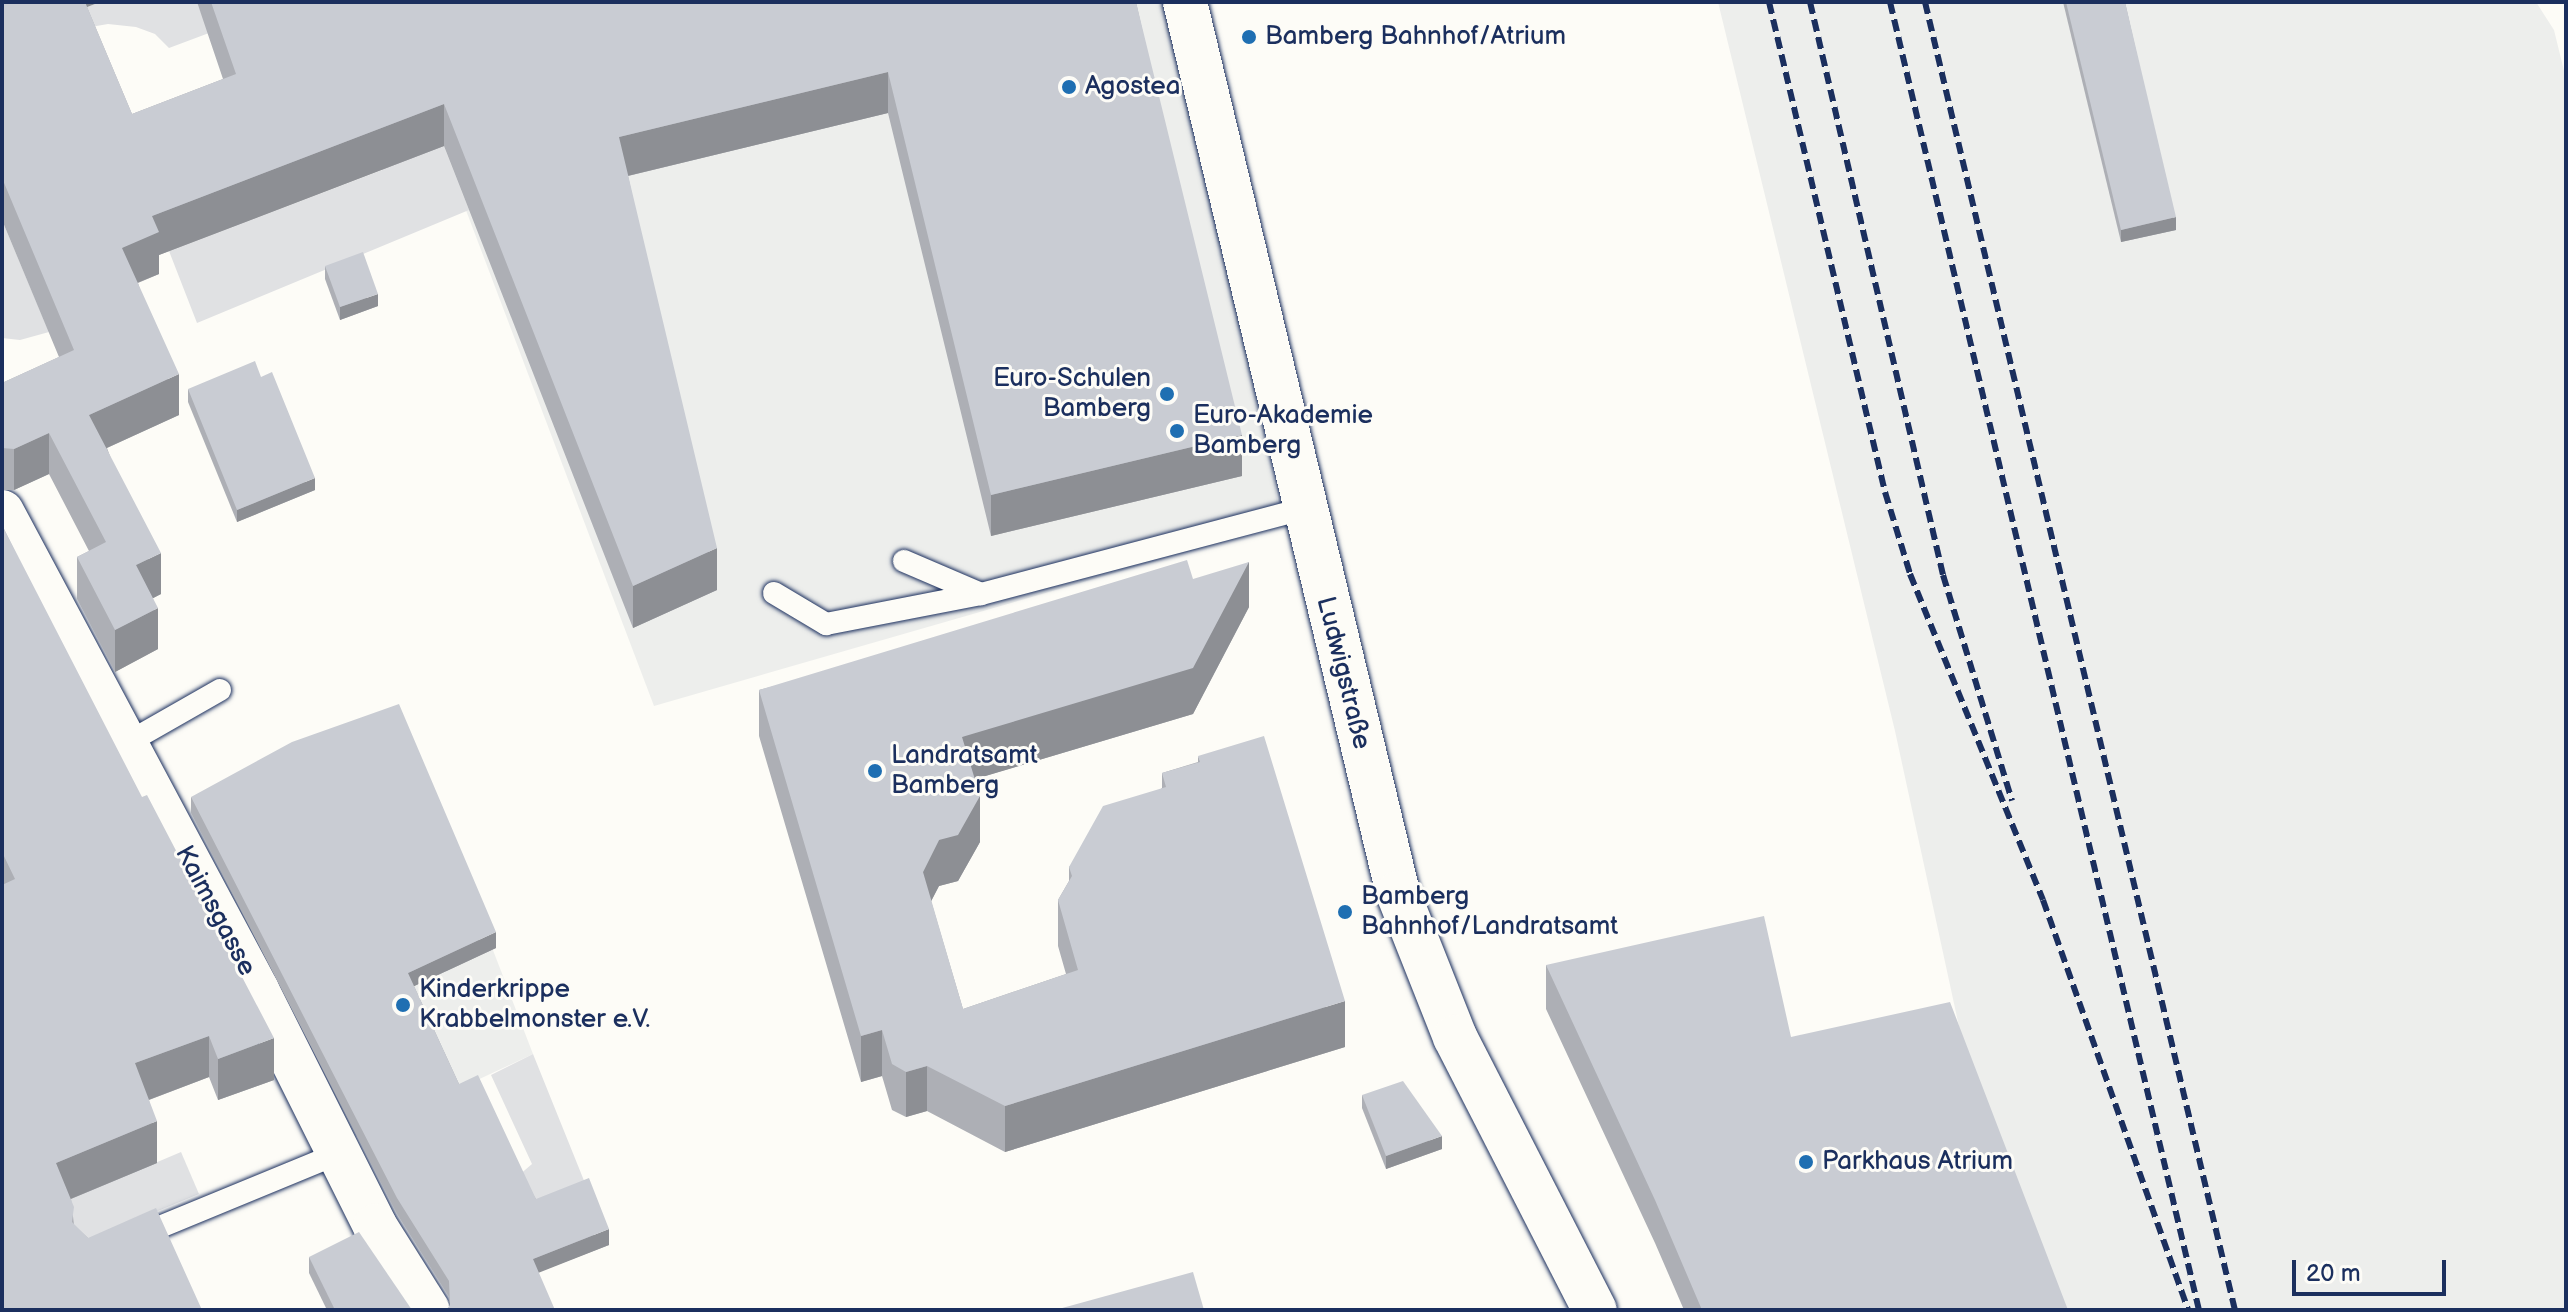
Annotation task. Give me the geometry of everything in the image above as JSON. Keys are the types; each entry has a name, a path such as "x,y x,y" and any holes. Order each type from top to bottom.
{"street":[{"name":"Ludwigstraße","path":"1185,2 1303,509 1398,893 1425,969 1595,1310"},
{"name":"Kaimsgasse","path":"2,512 127,743 375,1226 428,1310"}],"lane":[{"path":"774,593 826,624 981,594 1303,509"},
{"path":"904,561 981,594"},
{"path":"127,743 220,690"},
{"path":"111,1248 339,1153"}],"shaded area":[{"path":"100,2 197,2 209,33 169,48 155,34 136,27 108,24 79,29 72,13"},
{"path":"387,2 1201,2 1281,525 654,706"},
{"path":"387,2 469,210 197,323 169,251 382,170"},
{"path":"1718,2 2536,2 2554,30 2566,79 2566,1310 2063,1310 1963,1045 1895,731"},
{"path":"2,220 49,332 20,340 2,338"},
{"name":"Kinderkrippe Krabbelmonster e.V.","path":"474,901 533,1054 353,1138 283,989"},
{"path":"533,1054 589,1193 465,1221 532,1164 491,1075"},
{"path":"181,1152 199,1194 73,1246 56,1205"}],"building":[{"path":"2,2 85,2 132,114 236,74 211,2 1136,2 1242,435 991,495 888,72 619,137 717,548 633,586 444,104 152,216 159,232 122,248 179,374 89,415 161,553 136,565 158,608 115,630 77,557 106,542 49,433 14,449 2,448 2,383 74,350 2,178"},
{"path":"2066,2 2125,2 2176,217 2121,230"},
{"path":"363,252 378,294 340,307 325,266"},
{"path":"255,361 261,377 272,372 315,478 237,510 188,389"},
{"path":"2,525 142,797 147,795 274,1038 218,1059 209,1036 135,1063 157,1121 56,1163 74,1207 72,1222 88,1238 156,1208 202,1310 2,1310 2,885 15,879 2,852"},
{"path":"1187,560 1193,579 1249,562 1193,668 962,737 980,796 958,835 939,840 923,872 963,1009 1078,970 1058,900 1072,876 1069,867 1103,806 1166,787 1162,773 1200,762 1198,756 1264,736 1345,1001 1005,1106 927,1066 906,1072 892,1064 882,1030 861,1036 759,690"},
{"path":"399,704 496,932 408,973 459,1084 478,1075 536,1199 589,1178 609,1229 533,1259 555,1310 446,1310 450,1305 449,1281 397,1198 191,797 292,742"},
{"name":"Parkhaus Atrium","path":"1764,916 1791,1037 1950,1002 2068,1310 1702,1310 1655,1200 1546,965"},
{"path":"1403,1081 1442,1136 1386,1156 1362,1095"},
{"path":"359,1232 412,1310 335,1310 309,1257"},
{"path":"1193,1272 1204,1310 1055,1310"}],"railway":[{"path":"1769,2 1885,492 1910,574 2043,900 2188,1310"},
{"path":"1810,2 1943,575 2012,801"},
{"path":"1890,2 2199,1310"},
{"path":"1925,2 2235,1310"}],"place":[{"name":"Bamberg Bahnhof/Atrium","path":"1249,37"},
{"name":"Agostea","path":"1069,87"},
{"name":"Euro-Schulen Bamberg","path":"1167,394"},
{"name":"Euro-Akademie Bamberg","path":"1177,431"},
{"name":"Landratsamt Bamberg","path":"875,771"},
{"name":"Bamberg Bahnhof/Landratsamt","path":"1345,912"},
{"name":"Kinderkrippe Krabbelmonster e.V.","path":"403,1005"},
{"name":"Parkhaus Atrium","path":"1806,1162"}]}
